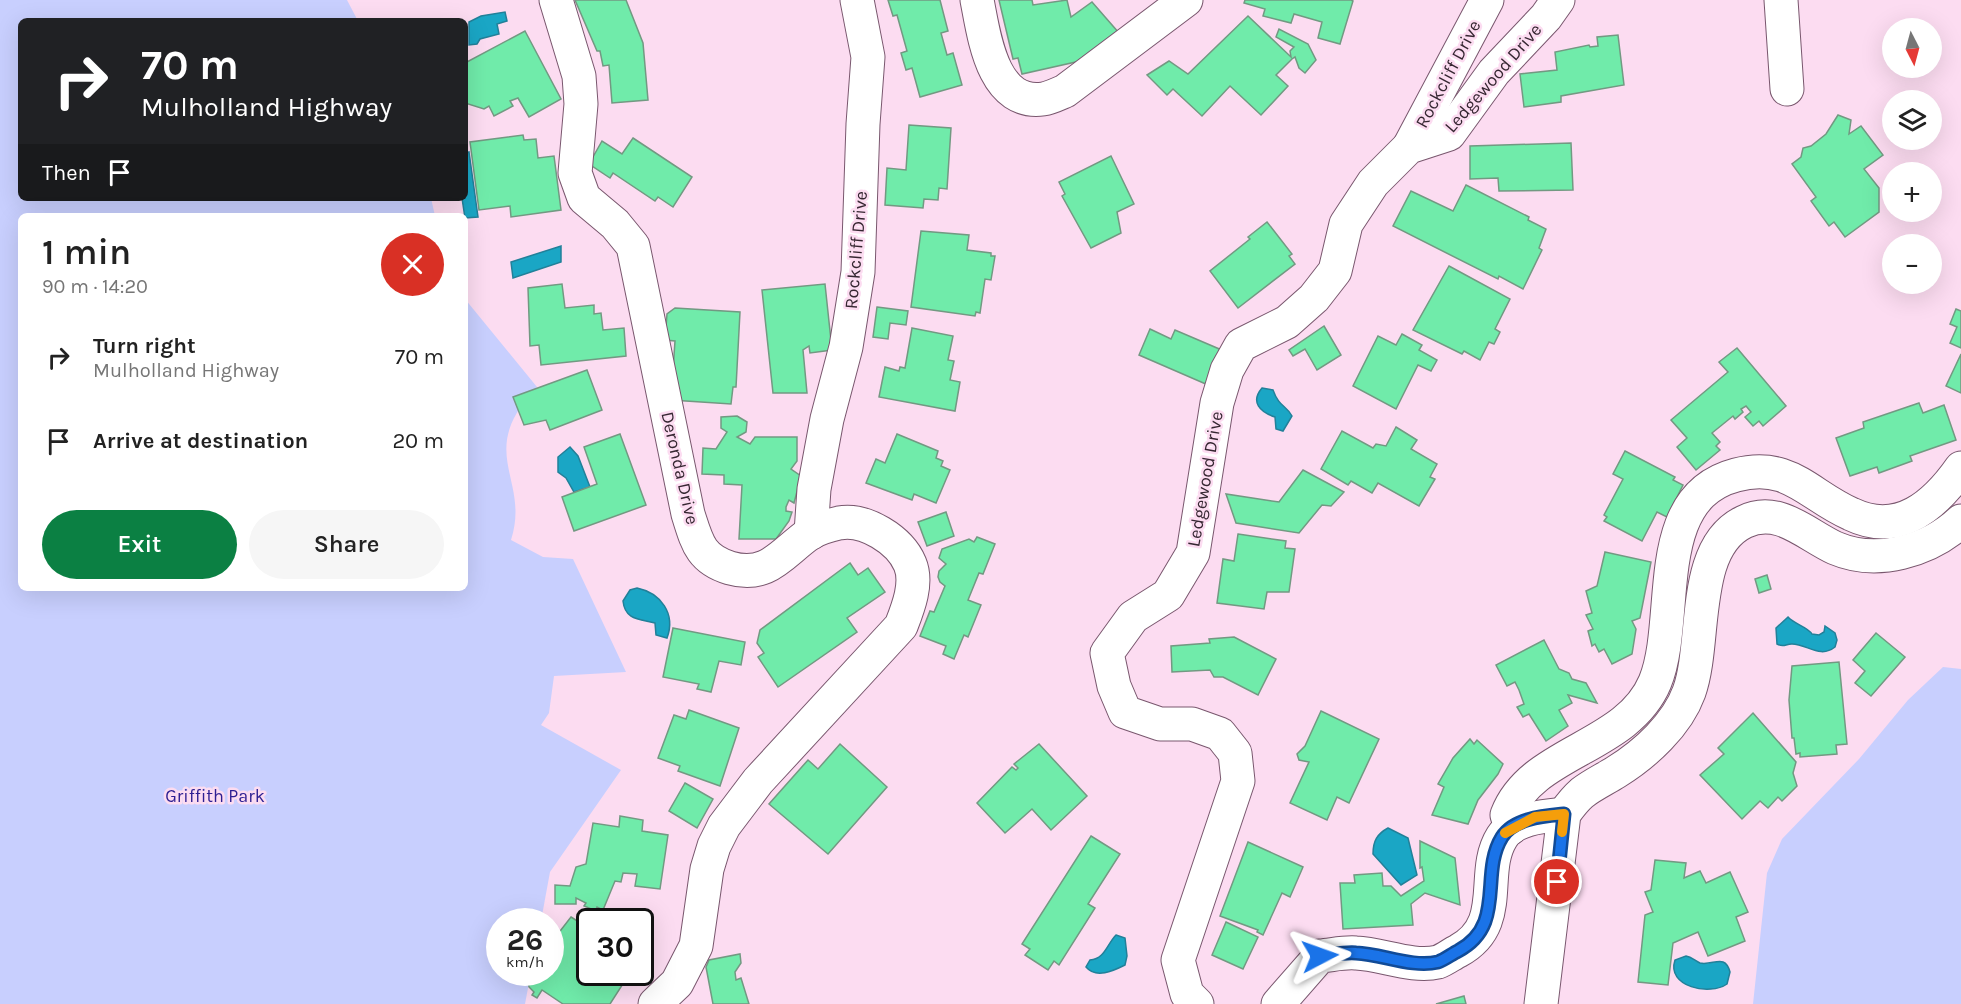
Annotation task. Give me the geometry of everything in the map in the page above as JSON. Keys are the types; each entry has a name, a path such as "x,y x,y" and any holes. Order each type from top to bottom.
{"street":[{"name":"Deronda Drive","path":"556,0 579,76 581,104 575,173 584,198 615,224 633,246 688,514 698,542 713,563 736,570 761,571 811,533 842,523 873,528 898,545 911,565 912,595 901,626 758,781 724,826 714,846 707,869 696,946 677,983 655,1004"},
{"name":"Rockcliff Drive","path":"811,533 814,489 827,419 846,347 858,272 862,124 868,57 857,0"},
{"path":"977,0 985,41 998,77 1019,96 1042,99 1065,91 1186,0"},
{"name":"Rockcliff Drive","path":"1409,147 1487,0"},
{"name":"Ledgewood Drive","path":"1197,1004 1187,994 1178,960 1238,781 1235,753 1220,734 1192,724 1160,724 1125,712 1114,686 1107,652 1132,616 1168,595 1193,553 1217,403 1227,370 1241,345 1287,322 1314,298 1335,271 1346,224 1373,183 1409,147 1449,134 1494,72 1546,17 1558,0"},
{"path":"1781,0 1787,89"},
{"path":"1511,828 1507,816 1513,800 1530,781 1606,736 1643,703 1655,682 1661,661 1674,551 1680,528 1690,507 1710,487 1733,476 1759,470 1782,474 1806,485 1852,515 1873,521 1895,520 1915,514 1931,504 1946,489 1961,468"},
{"path":"1541,1004 1564,814 1580,794 1635,759 1652,744 1672,721 1688,695 1697,665 1708,572 1713,554 1733,528 1757,517 1774,517 1789,521 1837,549 1868,556 1901,553 1929,544 1961,521"},
{"path":"1575,753 1592,786"},
{"path":"1278,1004 1320,956 1356,953 1406,961 1438,962 1469,945 1488,917 1496,851 1502,836 1511,828 1535,817 1564,814"}],"green space":[{"name":"Griffith Park","path":"0,0 347,0 356,18 18,18 18,201 432,201 434,213 18,213 18,591 468,591 468,303 537,387 519,410 509,430 506,448 515,499 515,518 511,540 543,557 573,559 626,672 554,676 549,713 541,725 621,770 550,872 543,908 486,908 486,986 528,986 525,1004 0,1004"},
{"path":"1943,667 1961,669 1961,1004 1753,1004 1767,873 1782,839 1859,759 1908,700"}],"shaded area":[{"path":"505,12 507,21 497,24 499,34 480,39 477,44 469,45 469,22 481,16"},
{"path":"468,152 478,217 468,218 468,213 464,213 462,201 468,201"},
{"path":"561,246 561,262 513,278 511,262"},
{"path":"1262,388 1273,390 1278,400 1292,416 1283,431 1276,429 1275,417 1258,406 1258,393"},
{"path":"570,447 578,456 590,487 574,492 566,478 558,472 558,457"},
{"path":"637,588 653,595 664,606 669,621 667,638 656,635 655,623 634,618 624,607 623,601 630,590"},
{"path":"1788,617 1812,634 1819,635 1824,632 1825,626 1835,633 1837,640 1835,647 1824,652 1798,645 1777,644 1776,628"},
{"path":"1388,828 1408,838 1417,875 1401,885 1373,854 1376,838"},
{"path":"1116,935 1125,938 1127,956 1125,965 1105,973 1090,971 1086,967 1090,960 1099,957"},
{"path":"1686,956 1700,963 1725,963 1730,972 1727,984 1720,988 1701,989 1683,983 1677,977 1674,969 1675,960"}],"building":[{"path":"575,0 626,0 643,43 648,100 612,103 609,65 603,66 600,51 597,51"},
{"path":"888,0 940,0 948,31 941,33 947,55 953,53 962,85 920,97 912,68 906,70 901,53 907,51 897,15 893,16"},
{"path":"999,0 1032,0 1033,5 1067,0 1071,17 1092,2 1119,33 1089,59 1022,74 1018,58 1013,59"},
{"path":"1245,0 1353,1 1340,44 1318,38 1322,22 1294,14 1291,23 1263,16 1265,9 1244,3"},
{"path":"1248,16 1291,57 1290,51 1294,47 1276,37 1279,29 1308,44 1316,60 1305,73 1299,68 1295,57 1276,75 1288,86 1261,115 1230,86 1202,116 1173,89 1167,95 1147,75 1169,61 1188,74"},
{"path":"525,31 561,99 529,117 518,98 510,101 513,106 494,116 489,106 484,109 468,104 468,61"},
{"path":"1618,35 1624,85 1561,96 1561,102 1524,107 1520,74 1557,70 1555,52 1589,45 1590,47 1598,46 1597,37"},
{"path":"1838,115 1851,120 1849,134 1861,126 1883,155 1864,169 1879,188 1879,212 1845,237 1834,222 1829,226 1811,201 1816,197 1792,164 1801,157 1803,148 1811,146 1826,134"},
{"path":"909,125 951,128 947,189 939,188 938,200 924,199 923,208 885,205 887,168 906,170"},
{"path":"523,135 524,140 536,139 538,158 554,156 561,210 511,217 510,206 479,210 470,142"},
{"path":"633,138 692,177 673,207 658,197 655,201 613,173 610,178 589,164 602,141 622,154"},
{"path":"1571,143 1573,190 1499,191 1498,178 1470,179 1470,146"},
{"path":"1111,156 1134,204 1117,212 1121,233 1091,248 1062,196 1065,194 1059,182"},
{"path":"1466,185 1529,217 1528,220 1546,229 1539,248 1542,250 1523,289 1499,276 1498,279 1393,226 1411,191 1453,211"},
{"path":"1267,222 1292,254 1289,256 1295,264 1238,308 1210,271 1250,239 1248,237"},
{"path":"921,231 969,235 967,250 991,253 991,256 995,256 991,280 985,279 980,313 976,312 975,316 911,307"},
{"path":"1449,266 1510,299 1495,329 1500,332 1494,344 1489,342 1480,360 1464,351 1462,354 1413,330"},
{"path":"562,284 565,308 594,305 594,314 601,313 603,330 624,328 626,356 541,365 539,345 530,346 528,288"},
{"path":"825,284 832,350 810,353 809,346 803,350 807,393 773,393 762,290"},
{"path":"877,307 908,311 906,325 890,323 888,339 873,337"},
{"path":"675,308 740,312 736,387 733,387 731,404 671,400 675,341 665,340 667,314"},
{"path":"1956,309 1961,311 1961,348 1950,343 1957,327 1950,324"},
{"path":"1324,326 1341,355 1317,370 1305,349 1293,356 1289,350"},
{"path":"912,328 953,336 948,360 954,361 950,380 960,382 955,411 879,397 885,367 899,371 900,367 905,368"},
{"path":"1150,329 1171,339 1175,330 1224,351 1208,385 1139,355"},
{"path":"1402,334 1422,345 1419,350 1437,360 1431,371 1418,365 1396,409 1353,386 1378,336 1396,345"},
{"path":"1737,348 1786,406 1763,426 1759,421 1753,426 1745,417 1751,412 1746,406 1741,409 1743,412 1735,419 1733,416 1712,433 1720,442 1716,446 1720,450 1696,470 1677,447 1687,438 1671,420 1728,372 1719,362"},
{"path":"1961,354 1961,393 1946,386"},
{"path":"587,370 602,410 550,430 546,420 524,425 513,397"},
{"path":"1919,403 1923,413 1944,405 1956,440 1910,456 1912,461 1879,473 1877,467 1850,476 1836,438 1864,428 1863,422"},
{"path":"737,416 747,422 746,432 737,437 750,444 755,437 797,437 797,461 791,469 801,476 794,503 789,500 786,507 786,511 792,512 789,521 776,539 739,539 742,485 724,484 724,475 702,474 703,448 716,449 727,432 721,428 721,417"},
{"path":"1396,427 1417,440 1411,449 1437,464 1430,477 1435,479 1419,506 1378,483 1372,493 1351,481 1348,485 1321,469 1342,431 1373,448 1376,444 1386,446"},
{"path":"620,434 646,505 574,531 562,497 597,484 584,447"},
{"path":"897,434 938,451 936,458 943,461 941,466 950,470 936,503 914,494 912,500 866,483 876,459 885,463"},
{"path":"1625,451 1675,477 1673,480 1683,485 1667,517 1657,512 1642,541 1604,521 1607,517 1604,515 1623,479 1613,474"},
{"path":"1303,470 1344,492 1331,506 1322,505 1299,533 1236,523 1226,494 1279,502"},
{"path":"946,512 954,536 927,546 918,522"},
{"path":"1238,534 1286,541 1285,548 1295,549 1289,592 1267,592 1264,609 1217,603 1223,559 1234,561"},
{"path":"977,537 995,544 983,574 979,573 968,600 981,605 968,637 964,635 954,659 943,654 946,646 920,636 930,611 934,612 945,586 938,577 939,571 946,564 939,558 942,549 969,539 974,542"},
{"path":"1605,552 1651,562 1640,618 1632,621 1636,629 1632,654 1612,664 1604,649 1599,652 1595,644 1592,646 1588,631 1593,629 1586,615 1592,613 1586,591 1597,586"},
{"path":"850,563 858,575 868,568 885,592 847,618 857,632 778,687 758,657 764,653 757,643 760,630"},
{"path":"1767,575 1771,589 1759,593 1755,579"},
{"path":"673,628 745,642 741,665 719,661 711,692 697,689 699,684 663,677"},
{"path":"1876,633 1905,657 1871,696 1855,683 1865,671 1853,660"},
{"path":"1234,637 1276,659 1258,695 1223,677 1214,677 1210,670 1172,672 1171,646 1210,643 1209,639"},
{"path":"1544,640 1559,669 1569,673 1572,679 1586,683 1597,703 1568,695 1572,703 1559,710 1568,726 1546,741 1529,714 1523,717 1517,707 1524,704 1515,682 1507,686 1496,665"},
{"path":"1839,662 1847,744 1836,745 1837,754 1800,757 1800,753 1796,754 1794,738 1792,738 1789,700 1792,666"},
{"path":"689,710 739,728 720,786 678,771 680,766 658,758 674,715 686,719"},
{"path":"1321,711 1379,739 1349,803 1337,797 1327,820 1290,803 1309,762 1299,760 1297,754 1305,746"},
{"path":"1753,713 1796,762 1793,773 1797,786 1782,801 1778,797 1768,808 1760,801 1742,819 1700,775 1724,754 1718,748"},
{"path":"1470,739 1474,744 1477,740 1503,764 1478,800 1468,824 1432,815 1444,787 1438,784 1453,758"},
{"path":"840,744 887,787 828,854 769,804 808,760 818,769"},
{"path":"1039,744 1087,796 1051,830 1032,809 1005,833 977,803 1012,767 1016,770 1018,768 1014,764"},
{"path":"685,783 713,799 697,828 669,811"},
{"path":"620,816 643,820 642,831 668,835 660,889 635,886 637,874 623,873 621,882 615,881 604,908 589,908 584,906 586,903 576,898 576,904 555,904 555,885 570,886 576,867 586,864 593,823 619,827"},
{"path":"1091,836 1120,854 1088,904 1095,908 1059,965 1054,961 1048,970 1025,955 1030,949 1022,944"},
{"path":"1420,841 1455,858 1460,905 1425,893 1411,904 1413,925 1343,929 1340,883 1355,883 1354,875 1382,873 1383,886 1391,886 1401,896 1424,881 1422,867 1420,868"},
{"path":"1248,842 1303,867 1290,897 1282,893 1263,935 1257,932 1258,930 1220,916"},
{"path":"1655,860 1686,863 1684,878 1700,871 1706,883 1730,872 1748,912 1736,917 1745,941 1708,956 1698,932 1673,943 1668,985 1638,982 1645,915 1653,912 1645,892 1651,890"},
{"path":"571,917 576,920 576,986 622,986 610,1004 563,1004 542,990 537,998 532,995 534,992 529,986 564,986 564,926"},
{"path":"1226,922 1258,937 1243,969 1212,955"},
{"path":"740,954 741,963 735,972 736,980 741,978 749,1004 713,1004 706,967 709,960"},
{"path":"1464,996 1466,1004 1436,1004"}],"slow traffic":[{"path":"1505,833 1535,817 1564,814 1562,832"}],"route":[{"path":"1320,956 1356,953 1406,961 1438,962 1469,945 1488,917 1496,851 1502,836 1511,828 1535,817 1564,814 1557,882"}]}
